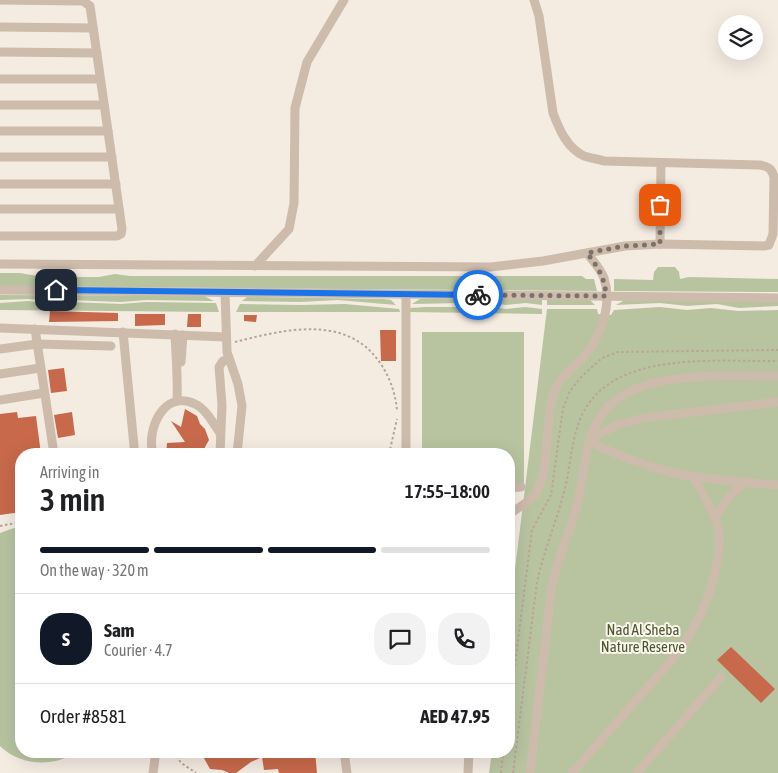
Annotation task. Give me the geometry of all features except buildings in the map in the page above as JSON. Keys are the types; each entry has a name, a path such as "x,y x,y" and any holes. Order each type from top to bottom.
{"street":[{"path":"0,0 85,2 90,6 122,230 119,236 0,236"},
{"path":"254,266 289,229 294,202 295,108 307,62 344,0"},
{"path":"0,264 492,267 525,264 625,246 660,244 769,245 772,242 773,234 774,178 768,167 760,164 604,161 584,156 572,147 564,137 553,113 539,16 534,0"},
{"path":"0,26 93,28"},
{"path":"0,52 96,53"},
{"path":"0,79 100,79"},
{"path":"0,105 104,105"},
{"path":"0,131 108,131"},
{"path":"0,157 112,157"},
{"path":"660,244 661,163"},
{"path":"0,184 116,184"},
{"path":"0,209 119,210"},
{"path":"515,511 529,502 538,490 543,475 550,408 555,389 566,373 586,353 603,321 604,279 601,271 587,253"},
{"path":"0,290 778,298"},
{"path":"228,292 226,340 228,360 238,384 242,406 237,448"},
{"path":"406,295 406,448"},
{"path":"0,328 123,332 226,340"},
{"path":"35,329 53,448"},
{"path":"123,332 134,448"},
{"path":"177,401 178,369 176,359 179,335"},
{"path":"0,349 37,344 111,346"},
{"path":"220,448 222,405 219,367 223,361 228,360"},
{"path":"0,374 40,368"},
{"path":"530,773 552,585 577,505 590,441 596,424 605,410 617,398 639,387 700,377 778,376"},
{"path":"0,400 44,393"},
{"path":"152,448 151,440 154,423 163,409 177,401 193,403 200,407 220,433"},
{"path":"590,441 617,425 643,418 778,402"},
{"path":"590,441 654,468 693,476 778,485"},
{"path":"572,773 671,661 695,628 706,603 716,571 720,535 715,519 693,476"},
{"path":"715,519 731,494 746,482"},
{"path":"515,488 522,487"},
{"path":"637,773 721,677"},
{"path":"152,773 155,758"},
{"path":"345,758 346,773"},
{"path":"468,773 469,758"}],"path":[{"path":"226,340 303,329 333,332 348,336 362,344 374,355 392,384 397,416 390,448"},
{"path":"515,757 537,582 566,485 575,434 582,416 592,399 607,385 624,375 643,368 699,362 778,361"},
{"path":"0,526 15,523"},
{"path":"176,758 185,767 196,773"},
{"path":"500,773 502,758"},
{"path":"513,773 515,758"}],"green space":[{"path":"658,267 675,267 679,272 680,279 689,277 778,279 778,292 614,291 614,279 653,280 654,272"},
{"path":"0,273 20,273 43,277 99,277 115,274 130,276 582,276 586,279 594,279 597,291 0,286"},
{"path":"0,295 204,296 214,301 0,300"},
{"path":"247,297 383,299 391,300 396,305 338,300 300,302 242,301"},
{"path":"420,299 542,299 542,305 526,303 506,305 492,303 476,305 461,303 412,304"},
{"path":"547,299 589,299 595,305 547,305"},
{"path":"625,300 778,302 778,306 739,308 717,304 687,306 660,303 616,305"},
{"path":"28,301 49,304 68,302 121,304 146,302 216,303 219,312 0,310 0,303"},
{"path":"240,304 345,304 399,309 400,312 236,312"},
{"path":"492,307 506,309 525,307 542,309 542,314 410,312 410,308 476,309"},
{"name":"Nad Al Sheba Nature Reserve","path":"660,307 687,310 711,308 738,311 778,310 778,773 489,773 491,758 515,758 515,569 547,309 597,309 598,314 611,315 614,310"},
{"path":"422,332 524,332 524,484 515,484 515,448 422,448"},
{"path":"15,528 15,757 0,746 0,533"},
{"path":"17,758 63,758 48,762 27,761"}],"way so far":[{"path":"478,295 606,296 606,288 601,271 587,253 606,248 660,244 660,205"}],"route":[{"path":"56,290 478,295"}]}
